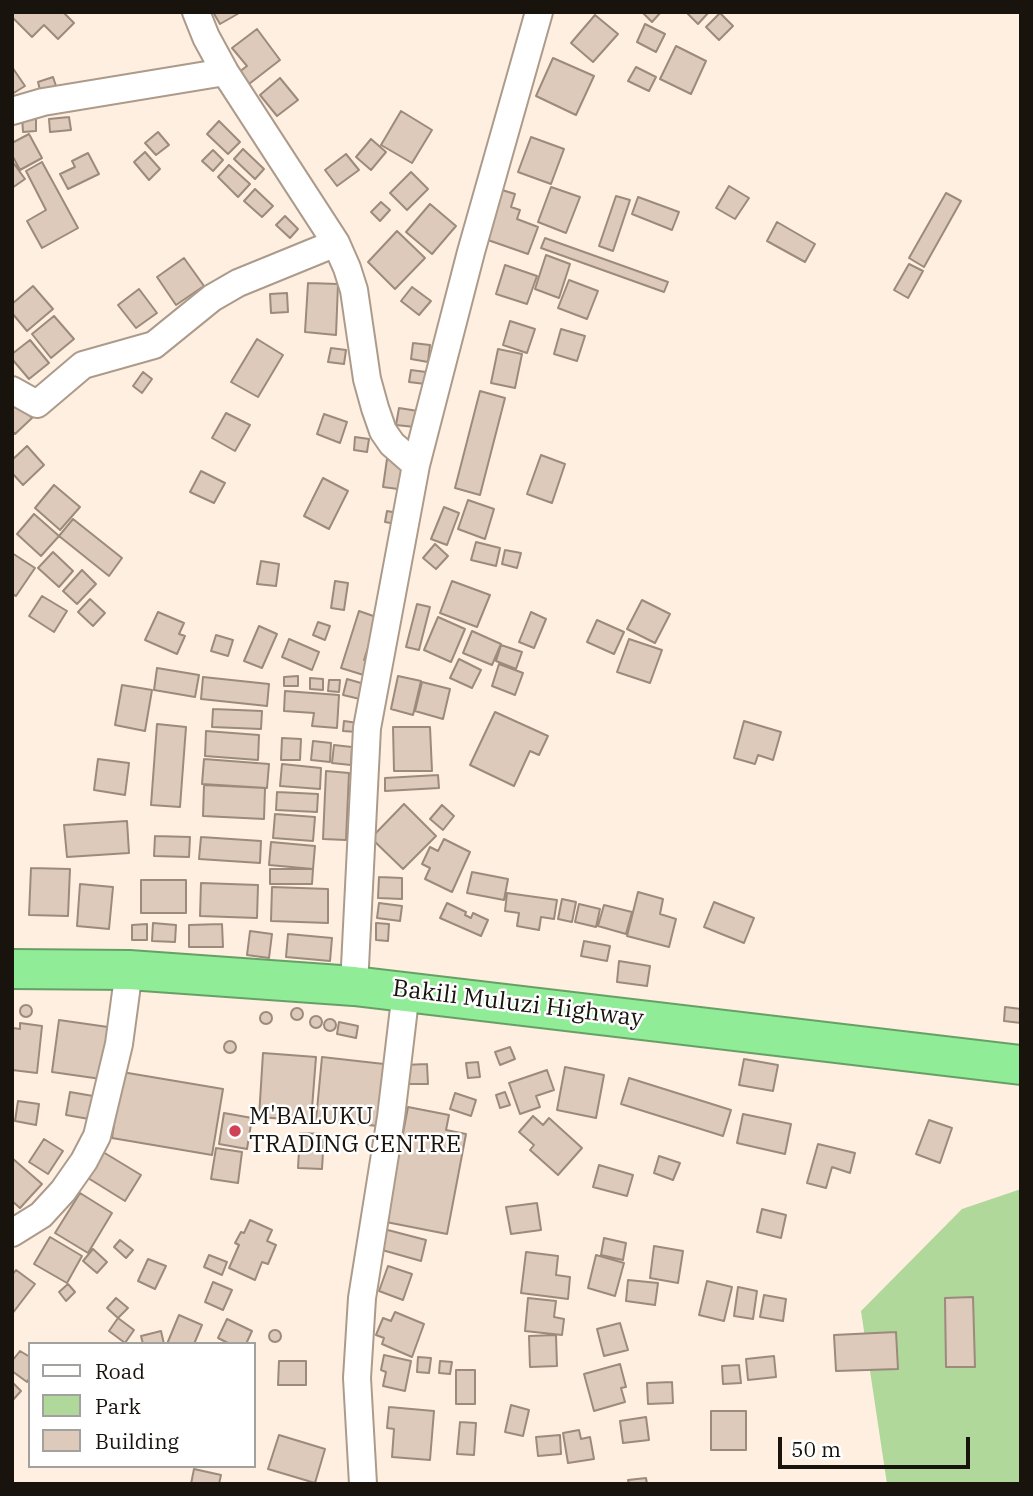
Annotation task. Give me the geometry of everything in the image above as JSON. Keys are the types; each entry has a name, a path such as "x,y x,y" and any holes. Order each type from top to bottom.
{"highway":[{"name":"Bakili Muluzi Highway","path":"12,969 129,970 354,986 1021,1065"}],"street":[{"path":"196,12 225,72 336,243 354,290 374,408 383,431 392,444 416,466"},
{"path":"354,986 363,763 367,728 416,466 471,252 538,12"},
{"path":"12,111 43,102 225,72"},
{"path":"12,390 37,404 83,365 154,345 212,298 238,283 336,243"},
{"path":"12,1233 41,1215 63,1191 97,1136 119,1044 129,970"},
{"path":"363,1484 358,1378 362,1298 391,1117 406,991"}],"green space":[{"path":"1021,1189 1021,1484 887,1484 861,1311 962,1209"}],"building":[{"path":"12,12 63,12 74,23 58,39 44,25 32,37 12,17"},
{"path":"213,12 241,12 220,24"},
{"path":"642,12 661,12 652,22"},
{"path":"686,12 709,12 698,24"},
{"path":"720,13 733,26 719,40 706,27"},
{"path":"595,15 618,34 593,62 571,43"},
{"path":"645,24 665,34 656,52 637,42"},
{"path":"257,29 280,60 249,84 239,72 247,66 232,48"},
{"path":"676,46 706,61 691,94 660,79"},
{"path":"553,58 594,76 576,115 536,96"},
{"path":"12,67 25,86 12,94"},
{"path":"636,67 656,77 649,91 628,81"},
{"path":"53,77 57,89 41,94 38,82"},
{"path":"280,78 298,100 277,116 260,95"},
{"path":"401,111 432,130 412,163 381,145"},
{"path":"22,116 36,117 36,131 23,132"},
{"path":"69,117 71,130 50,132 49,119"},
{"path":"219,121 240,142 228,154 207,134"},
{"path":"158,132 169,145 156,155 145,143"},
{"path":"29,134 42,158 20,170 12,155 12,143"},
{"path":"531,137 564,149 551,184 518,172"},
{"path":"371,139 386,152 371,170 356,157"},
{"path":"243,149 264,169 255,179 234,159"},
{"path":"213,150 223,160 213,171 202,161"},
{"path":"145,152 160,169 149,180 134,162"},
{"path":"88,153 99,174 68,189 60,174 75,167 72,161"},
{"path":"346,154 359,170 337,186 325,170"},
{"path":"12,161 25,179 12,188"},
{"path":"42,162 78,228 42,248 27,221 46,210 26,171"},
{"path":"229,165 250,184 238,197 218,177"},
{"path":"411,172 428,189 407,210 390,193"},
{"path":"729,186 749,198 735,219 716,208"},
{"path":"551,187 580,197 566,233 538,222"},
{"path":"255,189 273,206 262,217 244,201"},
{"path":"502,190 515,194 511,207 520,210 517,219 538,227 528,254 485,239"},
{"path":"946,193 961,201 924,267 909,258"},
{"path":"616,196 630,200 613,251 599,246"},
{"path":"638,197 679,212 672,230 632,214"},
{"path":"381,202 390,210 380,221 371,212"},
{"path":"430,204 456,226 432,254 406,232"},
{"path":"285,216 298,229 290,238 276,225"},
{"path":"777,222 815,244 805,262 767,241"},
{"path":"397,231 425,258 395,289 368,262"},
{"path":"545,238 668,282 664,292 541,248"},
{"path":"546,255 570,264 559,298 535,289"},
{"path":"184,258 204,286 176,305 157,277"},
{"path":"909,264 923,271 908,298 894,290"},
{"path":"505,265 537,276 527,304 496,294"},
{"path":"569,280 598,291 587,319 558,308"},
{"path":"308,283 338,284 336,335 305,332"},
{"path":"33,286 53,309 27,331 12,313 12,304"},
{"path":"412,287 431,301 419,315 401,301"},
{"path":"139,289 157,313 136,328 118,305"},
{"path":"287,293 288,312 271,313 270,294"},
{"path":"54,316 74,339 51,358 32,334"},
{"path":"510,321 535,329 527,353 503,345"},
{"path":"561,329 585,336 577,361 554,354"},
{"path":"257,339 283,355 258,397 231,382"},
{"path":"30,340 49,363 29,379 12,359 12,354"},
{"path":"413,343 430,345 428,362 411,359"},
{"path":"331,348 346,350 344,364 328,362"},
{"path":"498,349 522,354 515,388 491,383"},
{"path":"411,370 426,372 425,384 409,382"},
{"path":"143,372 152,379 142,393 133,386"},
{"path":"480,391 505,398 480,495 455,488"},
{"path":"13,399 32,418 15,434 12,431"},
{"path":"399,408 418,411 415,427 396,425"},
{"path":"226,413 250,425 235,451 212,438"},
{"path":"324,414 347,422 340,443 317,434"},
{"path":"355,437 369,439 367,452 354,450"},
{"path":"27,446 44,465 23,485 12,473 12,460"},
{"path":"541,455 565,464 552,503 527,494"},
{"path":"387,459 403,461 398,489 383,487"},
{"path":"201,471 225,483 214,503 190,492"},
{"path":"323,478 348,491 329,529 304,516"},
{"path":"54,485 80,507 60,530 35,508"},
{"path":"468,500 494,509 485,539 458,529"},
{"path":"444,507 459,513 447,545 431,539"},
{"path":"387,511 398,513 396,524 385,522"},
{"path":"34,514 59,536 41,556 17,534"},
{"path":"73,519 122,558 109,576 59,536"},
{"path":"476,542 500,548 496,566 471,560"},
{"path":"435,544 448,556 436,569 423,558"},
{"path":"505,550 521,553 517,568 502,564"},
{"path":"53,552 73,571 59,587 38,568"},
{"path":"12,553 35,568 16,596 12,594"},
{"path":"261,561 279,564 276,586 257,584"},
{"path":"82,570 96,584 77,604 63,591"},
{"path":"335,581 348,583 344,610 331,608"},
{"path":"452,581 490,595 477,627 440,613"},
{"path":"42,596 67,611 54,632 29,616"},
{"path":"90,599 105,613 93,626 78,612"},
{"path":"642,600 670,614 655,643 627,629"},
{"path":"417,604 430,607 419,650 406,647"},
{"path":"359,611 382,619 373,632 364,660 375,664 370,677 341,668"},
{"path":"158,612 184,623 179,634 185,636 177,654 145,640"},
{"path":"531,612 546,619 534,648 519,642"},
{"path":"438,617 465,629 451,662 424,650"},
{"path":"597,620 624,632 614,654 587,642"},
{"path":"318,622 330,626 325,640 313,635"},
{"path":"259,626 277,634 262,668 244,661"},
{"path":"472,631 501,644 492,665 463,653"},
{"path":"216,635 233,640 228,656 211,651"},
{"path":"289,639 319,652 312,670 282,657"},
{"path":"629,639 662,650 650,683 617,672"},
{"path":"501,645 522,652 516,669 496,661"},
{"path":"459,659 481,670 472,688 450,678"},
{"path":"499,664 523,673 515,695 492,686"},
{"path":"157,668 199,675 195,697 154,690"},
{"path":"298,676 298,686 284,686 284,677"},
{"path":"398,676 421,681 413,715 391,709"},
{"path":"203,677 269,684 267,706 201,699"},
{"path":"310,678 323,679 323,690 310,689"},
{"path":"347,679 368,685 364,700 343,695"},
{"path":"329,680 340,680 339,692 328,691"},
{"path":"422,682 450,689 443,719 415,711"},
{"path":"122,685 152,690 145,731 115,725"},
{"path":"285,691 339,695 337,728 312,726 314,713 284,711"},
{"path":"213,709 262,711 261,729 212,727"},
{"path":"495,712 548,736 539,755 530,751 514,786 470,765"},
{"path":"344,721 358,723 357,732 343,731"},
{"path":"744,721 781,732 773,760 758,755 755,764 734,758"},
{"path":"157,724 186,727 180,807 151,805"},
{"path":"393,727 430,727 432,771 394,771"},
{"path":"206,731 259,735 258,760 205,756"},
{"path":"282,738 301,739 300,760 281,760"},
{"path":"313,741 331,743 330,762 311,760"},
{"path":"334,745 352,747 351,765 332,763"},
{"path":"98,759 129,763 125,795 94,790"},
{"path":"204,759 269,764 267,788 202,784"},
{"path":"282,764 321,768 320,789 280,786"},
{"path":"326,771 349,773 346,840 323,839"},
{"path":"438,775 439,788 385,791 385,778"},
{"path":"204,785 265,788 264,819 203,816"},
{"path":"277,792 318,794 317,812 276,810"},
{"path":"404,804 436,836 403,869 371,838"},
{"path":"442,805 454,816 443,830 430,819"},
{"path":"275,814 315,817 313,841 273,838"},
{"path":"127,821 129,853 67,857 64,825"},
{"path":"155,836 190,837 189,857 154,856"},
{"path":"201,837 261,841 260,863 199,859"},
{"path":"444,839 470,852 452,892 425,879 430,868 422,864 430,847 438,851"},
{"path":"271,842 315,846 313,869 269,865"},
{"path":"31,868 70,869 68,916 29,915"},
{"path":"270,869 313,869 312,884 270,884"},
{"path":"472,872 508,879 504,900 467,893"},
{"path":"379,877 402,878 402,899 378,898"},
{"path":"141,880 186,880 186,913 141,913"},
{"path":"201,883 258,885 257,918 200,916"},
{"path":"80,884 113,887 109,929 77,926"},
{"path":"272,887 328,889 328,923 271,921"},
{"path":"638,892 663,899 660,914 676,919 669,947 627,936"},
{"path":"507,893 557,900 554,919 541,917 539,930 517,926 519,913 505,911"},
{"path":"562,899 576,902 572,922 558,919"},
{"path":"714,902 754,918 744,943 704,927"},
{"path":"379,903 402,906 400,921 377,918"},
{"path":"447,903 466,912 465,915 471,918 473,913 488,920 481,936 440,918"},
{"path":"579,904 600,909 596,927 575,922"},
{"path":"604,905 632,912 626,934 598,926"},
{"path":"153,923 176,925 175,942 152,941"},
{"path":"376,923 389,924 388,941 376,940"},
{"path":"147,924 147,940 132,940 132,925"},
{"path":"222,924 223,947 189,947 189,925"},
{"path":"250,931 272,934 269,958 247,955"},
{"path":"288,934 332,938 330,961 286,957"},
{"path":"584,941 610,946 607,961 581,956"},
{"path":"619,961 650,966 647,986 617,982"},
{"path":"26,1005 32,1011 26,1017 20,1011"},
{"path":"1005,1007 1021,1009 1021,1023 1004,1021"},
{"path":"297,1008 303,1014 297,1020 291,1014"},
{"path":"266,1012 272,1018 266,1024 260,1018"},
{"path":"316,1016 322,1022 316,1028 310,1022"},
{"path":"330,1019 336,1025 330,1031 324,1025"},
{"path":"59,1020 108,1027 101,1079 52,1072"},
{"path":"339,1022 358,1026 356,1038 337,1034"},
{"path":"20,1023 42,1026 37,1073 12,1070 13,1028 20,1029"},
{"path":"230,1041 236,1047 230,1053 224,1047"},
{"path":"510,1047 515,1059 500,1065 495,1052"},
{"path":"263,1053 316,1057 311,1121 259,1117"},
{"path":"322,1057 384,1064 378,1126 316,1120"},
{"path":"744,1059 778,1065 773,1091 739,1085"},
{"path":"478,1062 480,1077 468,1078 466,1063"},
{"path":"427,1064 428,1084 405,1084 404,1065"},
{"path":"565,1067 604,1075 596,1118 557,1110"},
{"path":"547,1070 554,1090 536,1096 540,1107 520,1114 509,1083"},
{"path":"122,1072 223,1089 212,1155 112,1138"},
{"path":"629,1078 731,1110 723,1136 621,1104"},
{"path":"70,1092 93,1096 89,1119 66,1115"},
{"path":"505,1092 510,1105 500,1108 496,1095"},
{"path":"455,1093 476,1100 471,1116 450,1109"},
{"path":"18,1101 39,1104 36,1125 15,1121"},
{"path":"408,1107 449,1115 446,1130 466,1134 447,1234 386,1222"},
{"name":"M'BALUKU TRADING CENTRE","path":"224,1113 252,1118 247,1149 219,1144"},
{"path":"743,1114 791,1124 785,1154 737,1143"},
{"path":"533,1116 543,1125 549,1118 582,1148 558,1175 530,1150 534,1145 519,1132"},
{"path":"929,1120 952,1128 940,1163 916,1154"},
{"path":"300,1133 324,1134 322,1169 298,1168"},
{"path":"44,1139 63,1151 48,1174 29,1162"},
{"path":"818,1144 855,1153 850,1173 832,1167 826,1188 807,1183"},
{"path":"216,1148 242,1152 238,1183 211,1179"},
{"path":"103,1152 141,1175 125,1201 88,1178"},
{"path":"659,1156 680,1163 673,1180 654,1173"},
{"path":"12,1158 42,1184 20,1208 12,1201"},
{"path":"599,1165 633,1175 627,1196 593,1187"},
{"path":"80,1193 112,1213 88,1253 55,1233"},
{"path":"537,1203 541,1230 511,1234 506,1207"},
{"path":"762,1209 786,1215 781,1238 757,1232"},
{"path":"250,1220 272,1230 267,1241 276,1245 268,1264 262,1262 255,1280 229,1268 239,1245 235,1243"},
{"path":"380,1228 426,1240 421,1261 375,1248"},
{"path":"50,1237 82,1256 67,1283 34,1264"},
{"path":"604,1238 626,1243 623,1260 601,1255"},
{"path":"120,1240 133,1250 126,1258 114,1247"},
{"path":"654,1246 683,1251 678,1283 650,1278"},
{"path":"93,1249 107,1262 97,1273 83,1261"},
{"path":"526,1252 558,1256 556,1275 570,1277 568,1299 521,1293"},
{"path":"209,1255 227,1262 222,1275 204,1267"},
{"path":"596,1255 624,1263 615,1296 588,1288"},
{"path":"148,1259 166,1266 155,1289 138,1281"},
{"path":"388,1266 412,1274 403,1300 379,1291"},
{"path":"16,1270 35,1284 12,1314 12,1275"},
{"path":"628,1280 658,1283 655,1305 626,1301"},
{"path":"707,1281 732,1287 724,1321 699,1315"},
{"path":"213,1282 232,1290 223,1310 205,1302"},
{"path":"68,1284 75,1292 66,1301 59,1292"},
{"path":"738,1287 757,1291 753,1319 734,1316"},
{"path":"764,1295 786,1299 783,1321 760,1317"},
{"path":"973,1297 975,1367 946,1367 945,1298"},
{"path":"116,1298 128,1308 118,1318 107,1308"},
{"path":"528,1298 556,1301 554,1317 564,1319 562,1335 525,1331"},
{"path":"395,1312 424,1324 412,1357 382,1344 384,1338 376,1335 383,1318 391,1321"},
{"path":"179,1315 202,1325 195,1342 168,1342"},
{"path":"118,1318 134,1330 126,1342 109,1331"},
{"path":"227,1319 252,1331 247,1342 226,1342 218,1338"},
{"path":"620,1323 628,1350 604,1356 597,1329"},
{"path":"275,1330 281,1336 275,1342 269,1336"},
{"path":"161,1331 164,1342 142,1342 141,1336"},
{"path":"896,1332 898,1369 836,1371 834,1335"},
{"path":"556,1335 557,1366 530,1367 529,1336"},
{"path":"20,1351 28,1356 27,1382 12,1371 12,1361"},
{"path":"384,1355 411,1361 405,1391 383,1386 386,1372 381,1370"},
{"path":"774,1356 776,1377 748,1380 746,1359"},
{"path":"418,1357 431,1358 429,1373 417,1372"},
{"path":"279,1361 306,1361 306,1385 278,1385"},
{"path":"440,1361 452,1362 450,1374 439,1373"},
{"path":"620,1364 626,1387 621,1388 625,1402 594,1411 584,1374"},
{"path":"739,1365 741,1383 723,1384 722,1366"},
{"path":"456,1370 475,1370 475,1404 456,1404"},
{"path":"12,1382 21,1391 12,1401"},
{"path":"672,1382 673,1403 648,1404 647,1383"},
{"path":"511,1405 529,1410 523,1436 505,1432"},
{"path":"389,1407 434,1411 430,1460 392,1457 394,1429 387,1428"},
{"path":"711,1411 746,1411 746,1450 711,1450"},
{"path":"646,1417 649,1440 623,1443 620,1421"},
{"path":"460,1422 476,1423 474,1455 457,1454"},
{"path":"579,1430 581,1439 590,1437 594,1459 568,1463 563,1433"},
{"path":"279,1435 325,1449 315,1483 268,1469"},
{"path":"560,1435 561,1454 538,1456 536,1437"},
{"path":"194,1469 221,1475 219,1484 191,1484"},
{"path":"646,1478 647,1484 629,1484 628,1480"}],"place":[{"name":"M'BALUKU TRADING CENTRE","path":"235,1131"}]}
